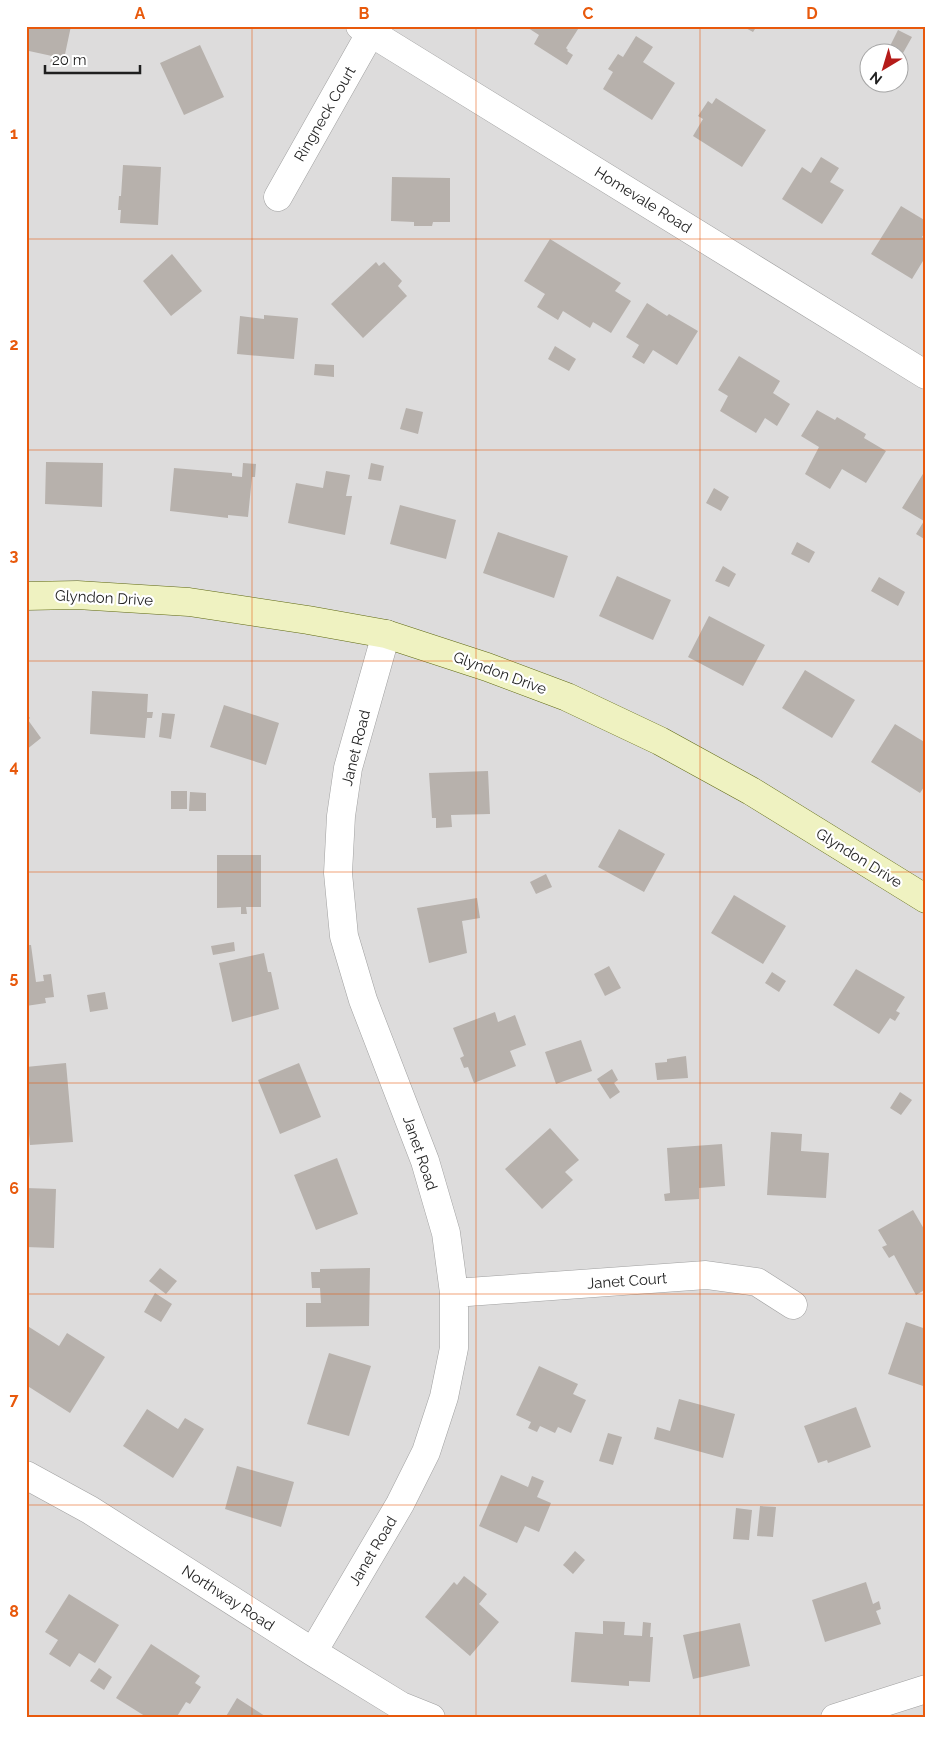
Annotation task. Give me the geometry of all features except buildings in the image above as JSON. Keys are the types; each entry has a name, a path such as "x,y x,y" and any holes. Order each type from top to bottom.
{"street":[{"name":"Ringneck Court","path":"278,197 366,29"},
{"name":"Homevale Road","path":"366,29 926,375"},
{"name":"Glyndon Drive","path":"26,596 77,594 189,602 308,620 386,634 488,667 566,696 660,740 751,791 926,899"},
{"name":"Janet Road","path":"313,1652 400,1504 426,1452 444,1397 454,1348 454,1293 446,1234 425,1161 363,1000 344,936 338,873 341,816 348,768 386,634"},
{"name":"Janet Court","path":"454,1293 706,1275 756,1282 794,1305"},
{"name":"Northway Road","path":"26,1475 90,1510 401,1706 431,1718"},
{"path":"834,1718 926,1689"}],"shaded area":[{"path":"26,26 926,26 926,1718 26,1718"}]}
